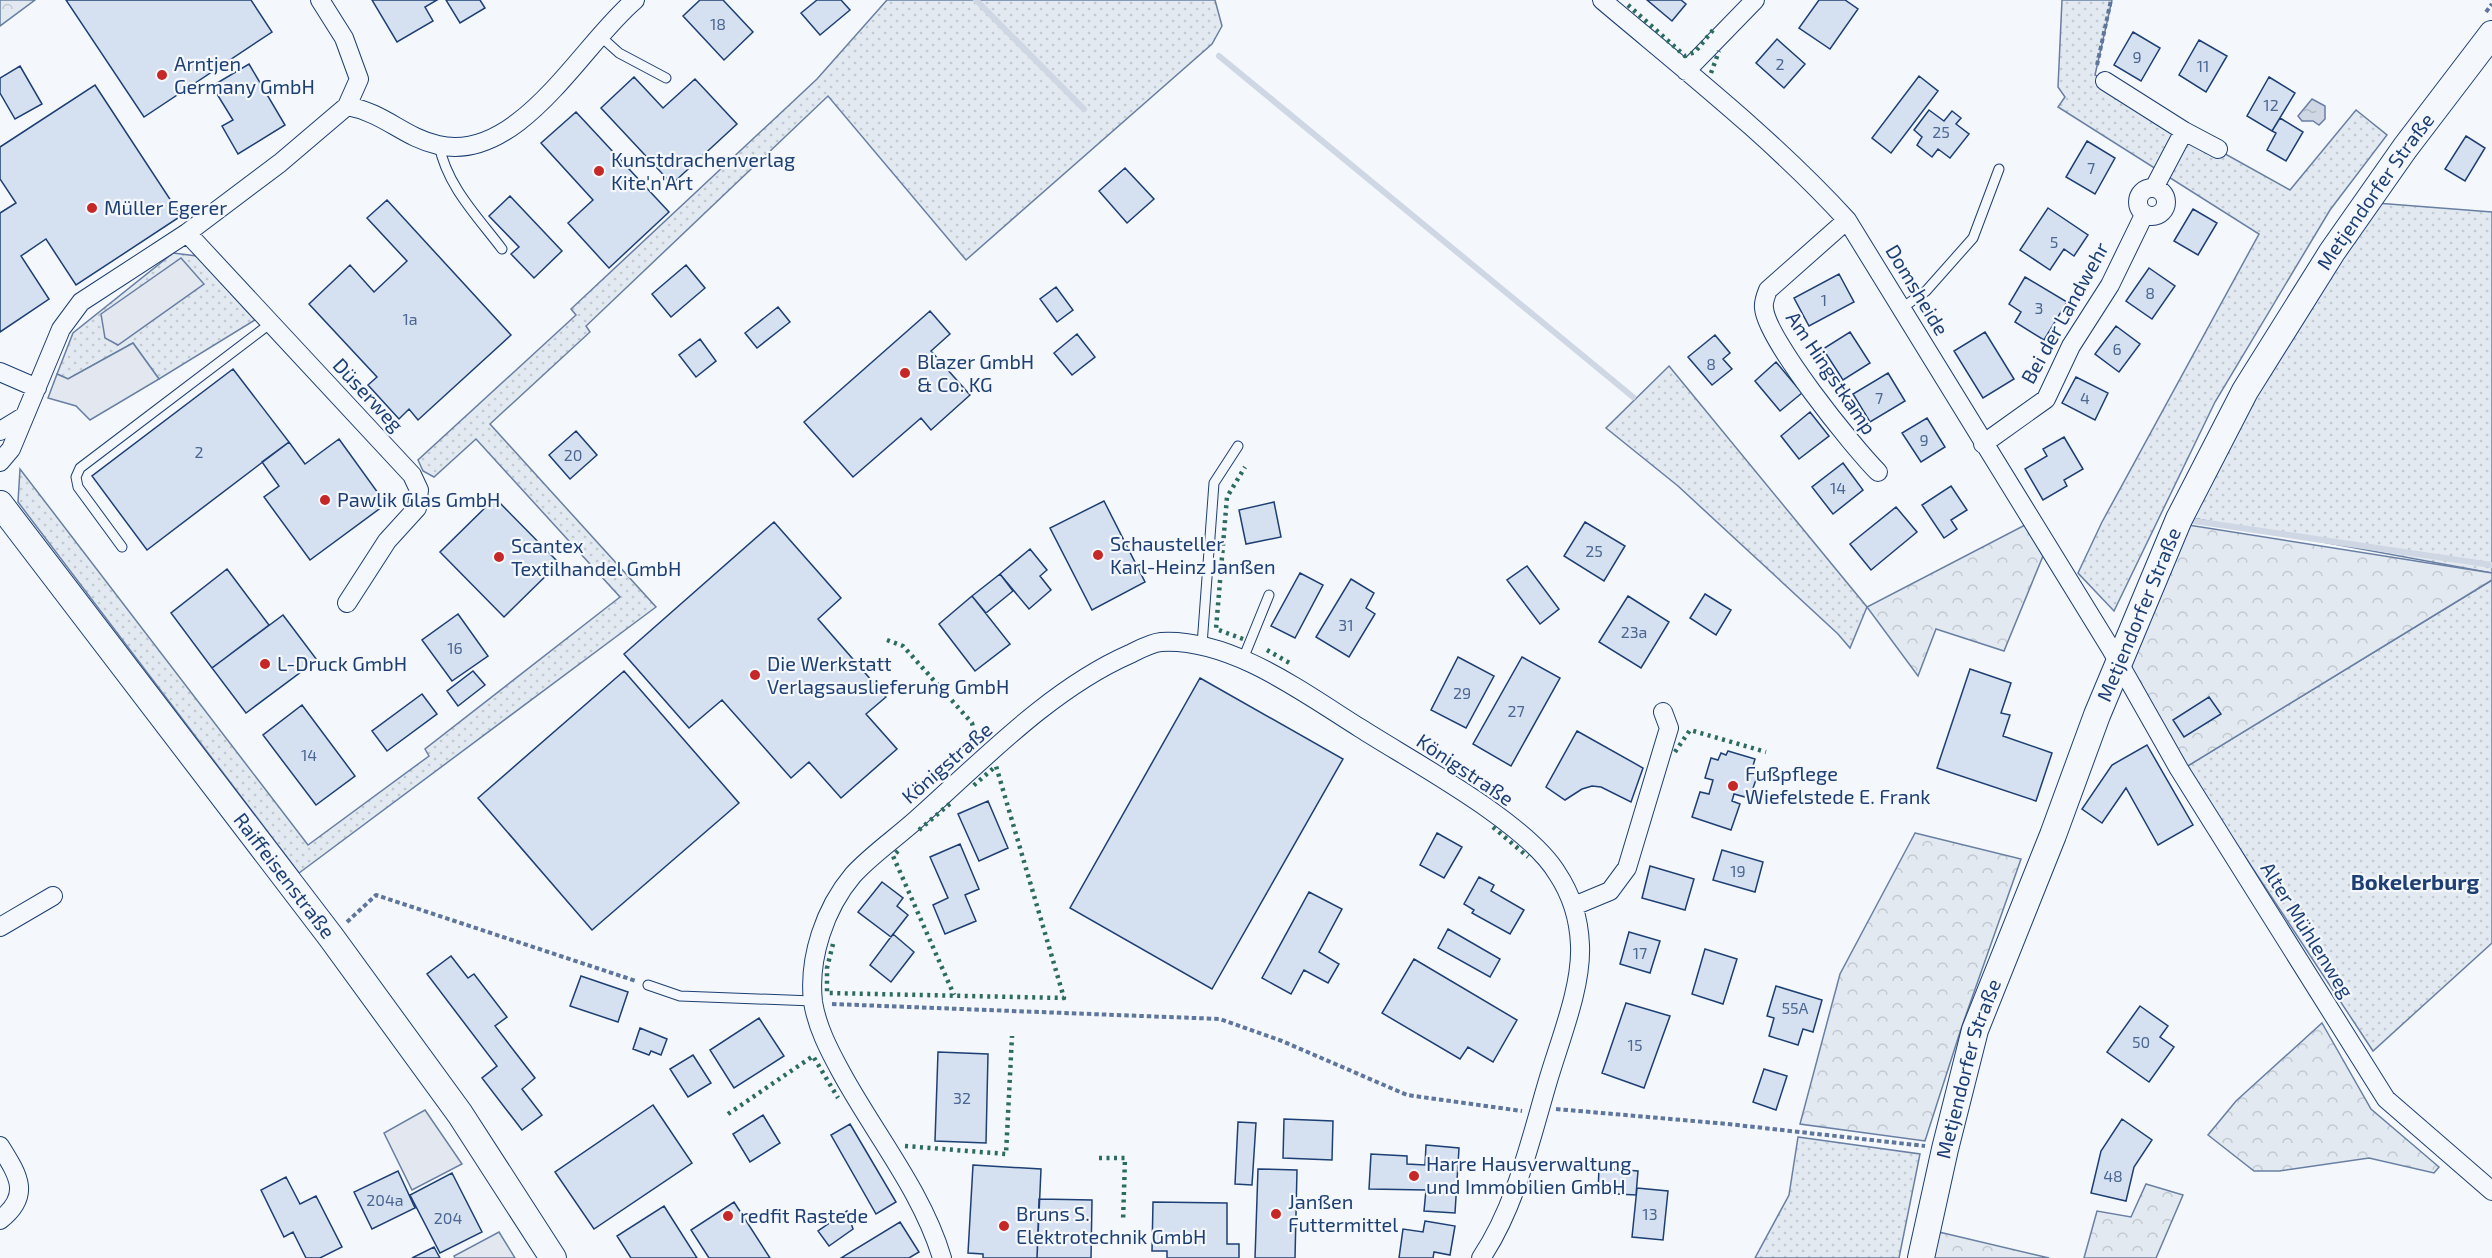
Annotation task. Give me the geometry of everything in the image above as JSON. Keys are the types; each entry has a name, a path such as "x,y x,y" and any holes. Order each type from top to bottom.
{"street":[{"path":"0,462 11,449 61,329 81,302 187,233 280,163 347,106 359,79 344,38 320,0"},
{"path":"347,106 368,110 413,136 439,145 461,148 489,141 505,132 537,104 613,18 635,0"},
{"name":"Domsheide","path":"1602,0 1814,184 1847,220 2119,665"},
{"path":"1686,71 1755,0"},
{"name":"Metjendorfer Straße","path":"1921,1258 1975,1030 2179,519 2245,391 2368,198 2492,34"},
{"path":"2105,81 2184,131 2218,149"},
{"name":"Bei der Landwehr","path":"1983,444 2046,399 2071,346 2110,285 2145,215 2155,216 2164,210 2166,204 2162,192 2154,188 2184,131"},
{"name":"Am Hingstkamp","path":"1847,220 1768,290 1763,307 1787,354 1850,443 1878,472"},
{"name":"Düserweg","path":"187,233 412,475 419,490 417,508 387,541 347,603"},
{"path":"0,372 37,388"},
{"path":"0,430 23,417"},
{"name":"Raiffeisenstraße","path":"0,504 331,937 460,1114 553,1258"},
{"name":"Königstraße","path":"942,1258 936,1238 916,1199 857,1102 823,1038 813,1001 814,968 824,921 853,876 1065,690 1119,659 1157,642 1202,645 1243,659 1437,777 1531,842 1557,871 1574,906 1581,947 1576,982 1531,1110 1516,1183 1489,1246 1481,1258"},
{"name":"Alter Mühlenweg","path":"2119,665 2179,769 2386,1099 2492,1191"},
{"path":"1574,906 1610,891 1627,868 1669,728 1663,712"},
{"path":"0,927 53,896"},
{"path":"0,1146 18,1180 21,1195 14,1208 0,1220"}],"lane":[{"path":"599,35 619,53 666,78"},
{"path":"439,145 443,166 460,194 502,249"},
{"path":"1902,308 1926,291 1973,238 2000,168"},
{"path":"122,547 78,487 76,477 80,468 271,323"},
{"path":"1202,645 1214,483 1238,446"},
{"path":"1243,659 1269,596"},
{"path":"648,985 680,996 813,1001"}],"path":[{"path":"2105,81 2095,74 2110,0"},
{"path":"331,937 376,895 648,985"},
{"path":"813,1001 1220,1019 1282,1041 1407,1095 1531,1110 1564,1109 1728,1124 1945,1149"}],"green space":[{"path":"0,0 35,0 0,26"},
{"path":"887,0 1215,0 1222,26 1212,44 966,260 828,96 586,326 590,332 490,424 656,607 299,873 18,502 20,469 308,845 429,756 425,749 620,597 476,439 434,477 423,471 418,460 576,315 571,309 817,79"},
{"path":"2062,0 2112,0 2095,75 2184,131 2290,190 2356,110 2387,135 2330,210 2215,402 2114,611 2078,573 2102,522 2259,234 2058,107 2065,97 2058,87"},
{"path":"2376,203 2492,212 2492,573 2186,517 2252,393"},
{"path":"173,253 197,256 255,320 159,379 133,343 68,379 57,374 73,333"},
{"path":"1669,366 1867,607 1850,648 1838,634 1678,486 1606,428"},
{"path":"2182,524 2492,573 2492,580 2186,767 2130,666"},
{"path":"2025,525 2043,556 2004,651 1936,629 1918,676 1867,607"},
{"path":"2492,580 2492,943 2373,1051 2186,767"},
{"path":"1915,833 2021,859 1961,1029 1925,1141 1800,1124 1840,974"},
{"path":"2322,1023 2371,1109 2439,1167 2434,1173 2369,1158 2279,1171 2254,1171 2208,1135 2236,1101"},
{"path":"1798,1137 1920,1154 1899,1258 1755,1258 1789,1195"},
{"path":"2146,1184 2183,1195 2156,1258 2084,1258 2097,1211 2131,1217"},
{"path":"1939,1232 2049,1258 1933,1258"}],"shaded area":[{"path":"181,258 204,284 118,345 105,338 101,314"},
{"path":"133,343 159,379 90,420 76,406 48,398 57,374 68,379"},
{"path":"425,1110 462,1164 412,1190 384,1133"},
{"path":"499,1232 515,1258 455,1258 454,1256"}],"water":[{"path":"2312,99 2325,106 2325,119 2319,125 2313,121 2302,121 2298,116"}],"building":[{"name":"Arntjen Germany GmbH","path":"66,0 251,0 272,32 144,117"},
{"path":"372,0 437,0 425,7 433,21 397,42"},
{"path":"446,0 480,0 485,8 460,23"},
{"path":"700,0 723,0 753,32 724,60 683,16"},
{"path":"817,0 841,0 850,10 820,35 801,13"},
{"path":"1647,0 1681,0 1686,4 1672,21"},
{"path":"1819,0 1845,0 1858,9 1830,49 1799,28"},
{"path":"2133,32 2160,48 2141,81 2114,65"},
{"path":"1777,39 1805,64 1784,88 1756,63"},
{"path":"2199,40 2227,56 2206,92 2179,75"},
{"path":"249,64 285,125 238,154 222,126 233,120 212,86"},
{"path":"20,66 42,104 15,119 0,93 0,78"},
{"path":"1919,76 1938,91 1891,153 1872,138"},
{"path":"634,77 663,108 695,79 737,124 672,184 601,108"},
{"path":"2269,77 2295,93 2272,131 2247,116"},
{"name":"Müller Egerer","path":"95,85 181,216 76,285 46,239 21,256 49,299 0,332 0,213 16,203 0,179 0,147"},
{"path":"1929,110 1944,121 1952,111 1961,118 1956,124 1969,134 1950,158 1938,149 1932,157 1917,145 1922,137 1914,130"},
{"name":"Kunstdrachenverlag Kite'n'Art","path":"576,112 669,212 609,268 568,223 593,200 541,143"},
{"path":"2280,118 2303,132 2286,161 2267,150 2276,133 2272,131"},
{"path":"2466,136 2485,148 2465,181 2445,169"},
{"path":"2087,141 2115,158 2095,194 2066,177"},
{"path":"1125,168 1154,199 1127,223 1099,191"},
{"path":"510,196 562,251 534,278 511,254 519,247 489,216"},
{"path":"387,200 511,335 418,420 409,409 399,419 368,385 377,377 309,304 350,265 374,292 407,261 367,218"},
{"path":"2048,208 2088,235 2074,256 2064,249 2050,270 2020,250"},
{"path":"2193,209 2217,223 2198,255 2174,241"},
{"path":"686,265 705,288 671,317 652,294"},
{"path":"2149,268 2175,286 2152,319 2126,301"},
{"path":"1839,274 1854,302 1809,326 1794,298"},
{"path":"2025,277 2067,302 2044,340 2015,322 2021,312 2009,304"},
{"path":"1056,287 1073,310 1057,322 1040,299"},
{"path":"778,307 790,322 757,348 745,333"},
{"name":"Blazer GmbH & Co. KG","path":"930,311 950,334 931,351 970,395 931,430 921,418 853,477 804,422"},
{"path":"2116,326 2140,344 2119,372 2095,354"},
{"path":"1850,332 1870,363 1843,380 1823,349"},
{"path":"1985,332 2014,379 1983,398 1954,351"},
{"path":"1077,334 1095,357 1072,375 1054,353"},
{"path":"1715,335 1730,353 1723,359 1732,369 1712,385 1688,357"},
{"path":"700,339 716,361 696,377 679,355"},
{"path":"1776,362 1802,393 1780,411 1755,381"},
{"path":"233,369 289,442 147,550 92,476"},
{"path":"1888,373 1905,401 1870,422 1853,394"},
{"path":"2076,377 2108,393 2095,420 2062,403"},
{"path":"1810,412 1829,436 1799,459 1781,436"},
{"path":"1927,418 1945,447 1921,462 1902,433"},
{"path":"576,431 597,455 570,479 549,455"},
{"path":"2064,437 2083,469 2064,480 2067,486 2043,500 2025,469 2047,456 2043,449"},
{"name":"Pawlik Glas GmbH","path":"339,439 386,504 310,560 264,497 279,486 262,462 289,442 305,464"},
{"path":"1843,463 1863,490 1833,514 1812,487"},
{"path":"1951,486 1967,510 1951,520 1957,529 1944,538 1922,505"},
{"name":"Scantex Textilhandel GmbH","path":"495,498 559,563 504,617 440,552"},
{"name":"Schausteller Karl-Heinz Janßen","path":"1104,501 1145,582 1092,610 1050,528"},
{"path":"1274,502 1281,537 1246,544 1239,510"},
{"path":"1896,507 1917,532 1871,570 1850,544"},
{"name":"Die Werkstatt Verlagsauslieferung GmbH","path":"774,522 841,598 818,619 886,697 866,714 897,749 841,798 809,762 791,778 722,700 689,728 624,654"},
{"path":"1585,522 1625,546 1604,581 1564,556"},
{"path":"1030,549 1047,570 1040,576 1051,590 1029,609 1000,574"},
{"path":"1527,566 1559,609 1540,624 1507,580"},
{"path":"227,569 269,625 212,668 171,613"},
{"path":"1300,573 1323,585 1295,638 1271,626"},
{"path":"1000,574 1013,591 986,613 972,596"},
{"path":"1351,579 1374,593 1366,608 1375,614 1349,657 1316,637"},
{"path":"1705,594 1731,610 1716,635 1690,618"},
{"path":"972,596 1010,644 975,671 939,624"},
{"path":"1628,596 1669,622 1641,668 1599,642"},
{"path":"458,614 488,656 452,681 422,640"},
{"name":"L-Druck GmbH","path":"283,615 317,660 246,713 212,668"},
{"path":"1458,657 1494,676 1466,728 1431,710"},
{"path":"1522,657 1560,678 1511,766 1473,744"},
{"path":"1970,669 2011,683 2001,713 2010,715 2003,736 2052,753 2036,801 1937,768"},
{"path":"473,671 485,685 458,706 447,691"},
{"path":"624,671 739,803 592,930 478,798"},
{"path":"1200,678 1343,759 1212,989 1070,908"},
{"path":"422,694 437,714 387,751 372,731"},
{"path":"2209,697 2221,714 2184,737 2173,720"},
{"path":"302,705 355,776 316,805 263,735"},
{"path":"1577,731 1643,768 1631,802 1601,787 1592,786 1582,789 1565,800 1546,787"},
{"path":"2147,745 2193,825 2158,845 2126,788 2102,823 2082,809 2112,765"},
{"name":"Fußpflege Wiefelstede E. Frank","path":"1728,751 1755,759 1752,769 1759,771 1751,794 1746,793 1745,797 1734,794 1732,801 1740,804 1731,830 1692,817 1700,792 1709,794 1713,780 1705,778 1711,758 1718,760 1721,753 1726,755"},
{"path":"988,801 1008,848 979,861 958,814"},
{"path":"1437,833 1462,847 1444,878 1420,865"},
{"path":"960,844 979,889 965,895 976,921 945,934 933,905 948,898 930,857"},
{"path":"1722,850 1763,862 1755,892 1713,880"},
{"path":"1650,866 1694,879 1685,910 1642,898"},
{"path":"1479,877 1494,885 1491,891 1524,910 1510,934 1472,913 1474,910 1464,904"},
{"path":"882,882 903,898 897,906 908,915 891,937 858,912"},
{"path":"1309,892 1342,909 1319,952 1339,964 1328,983 1304,970 1291,994 1262,978"},
{"path":"1448,929 1500,959 1490,977 1438,948"},
{"path":"1629,932 1660,941 1650,973 1620,964"},
{"path":"893,934 914,952 891,982 870,965"},
{"path":"1705,949 1737,959 1723,1004 1692,994"},
{"path":"451,956 468,978 474,974 507,1017 495,1026 535,1078 522,1089 542,1115 522,1130 482,1078 497,1066 427,974"},
{"path":"1414,959 1517,1020 1493,1062 1468,1047 1460,1059 1382,1013"},
{"path":"581,976 628,992 618,1022 570,1006"},
{"path":"1776,986 1822,1000 1813,1032 1803,1029 1798,1045 1769,1036 1774,1018 1767,1016"},
{"path":"1626,1003 1670,1016 1644,1088 1602,1073"},
{"path":"2140,1006 2168,1026 2160,1037 2174,1047 2149,1082 2107,1052"},
{"path":"759,1018 784,1056 734,1088 710,1050"},
{"path":"640,1028 667,1039 661,1055 651,1051 649,1055 633,1049"},
{"path":"938,1052 988,1054 986,1143 935,1141"},
{"path":"693,1055 711,1083 688,1097 670,1069"},
{"path":"1764,1069 1787,1076 1776,1110 1753,1102"},
{"path":"653,1105 692,1163 594,1229 555,1172"},
{"path":"763,1115 780,1143 750,1162 733,1134"},
{"path":"1284,1119 1333,1121 1332,1160 1283,1158"},
{"path":"2122,1119 2152,1140 2134,1167 2126,1201 2091,1193 2101,1151"},
{"path":"1238,1122 1256,1123 1252,1185 1235,1184"},
{"path":"850,1124 896,1202 876,1214 831,1135"},
{"name":"Harre Hausverwaltung und Immobilien GmbH","path":"1426,1145 1459,1148 1455,1213 1424,1211 1426,1190 1369,1189 1371,1154 1407,1156 1407,1164 1425,1165"},
{"name":"Bruns S. Elektrotechnik GmbH","path":"973,1165 1041,1169 1037,1258 983,1258 983,1254 968,1253"},
{"path":"1599,1168 1638,1171 1636,1195 1598,1193"},
{"name":"Janßen Futtermittel","path":"1258,1169 1297,1170 1295,1258 1255,1258"},
{"path":"398,1171 415,1208 372,1229 354,1192"},
{"path":"452,1173 482,1232 440,1253 410,1195"},
{"path":"286,1177 300,1204 316,1196 342,1247 320,1258 306,1258 293,1232 284,1237 261,1190"},
{"path":"1637,1188 1668,1191 1663,1240 1632,1237"},
{"path":"1039,1199 1092,1200 1091,1258 1037,1258"},
{"name":"redfit Rastede","path":"734,1202 770,1258 709,1258 691,1230"},
{"path":"1153,1202 1227,1203 1227,1244 1239,1244 1239,1258 1167,1258 1167,1251 1152,1251"},
{"name":"redfit Rastede","path":"664,1206 697,1258 631,1258 617,1236"},
{"path":"847,1211 853,1229 829,1246 818,1231"},
{"path":"1425,1221 1455,1226 1450,1255 1434,1252 1433,1258 1399,1258 1403,1229 1423,1232"},
{"path":"900,1222 919,1252 909,1258 841,1258"},
{"path":"434,1247 440,1258 412,1258"}],"waterway":[{"path":"976,0 1084,109"},
{"path":"1219,56 1633,397"},
{"path":"2187,520 2492,565"}],"hedge":[{"path":"1628,5 1685,56 1695,52 1713,30"},
{"path":"1711,73 1719,51"},
{"path":"1243,639 1216,629 1227,497 1245,467"},
{"path":"887,640 903,646 972,723 975,736 957,754"},
{"path":"1267,650 1293,665"},
{"path":"1675,752 1690,730 1766,752"},
{"path":"833,944 827,968 827,993 1064,998 996,766 973,786"},
{"path":"919,830 953,801"},
{"path":"1493,827 1528,857"},
{"path":"898,851 893,856 954,995"},
{"path":"905,1146 1006,1154 1012,1036"},
{"path":"728,1114 813,1056 838,1098"},
{"path":"1099,1158 1125,1158 1123,1222"}],"place":[{"name":"Arntjen Germany GmbH","path":"162,75"},
{"name":"Kunstdrachenverlag Kite'n'Art","path":"599,171"},
{"name":"Müller Egerer","path":"92,208"},
{"name":"Blazer GmbH & Co. KG","path":"905,373"},
{"name":"Pawlik Glas GmbH","path":"325,500"},
{"name":"Schausteller Karl-Heinz Janßen","path":"1098,555"},
{"name":"Scantex Textilhandel GmbH","path":"499,557"},
{"name":"L-Druck GmbH","path":"265,664"},
{"name":"Die Werkstatt Verlagsauslieferung GmbH","path":"755,675"},
{"name":"Fußpflege Wiefelstede E. Frank","path":"1733,786"},
{"name":"Harre Hausverwaltung und Immobilien GmbH","path":"1414,1176"},
{"name":"Janßen Futtermittel","path":"1276,1214"},
{"name":"redfit Rastede","path":"728,1216"},
{"name":"Bruns S. Elektrotechnik GmbH","path":"1004,1226"}],"district":[{"name":"Bokelerburg","path":"2415,882"}]}
